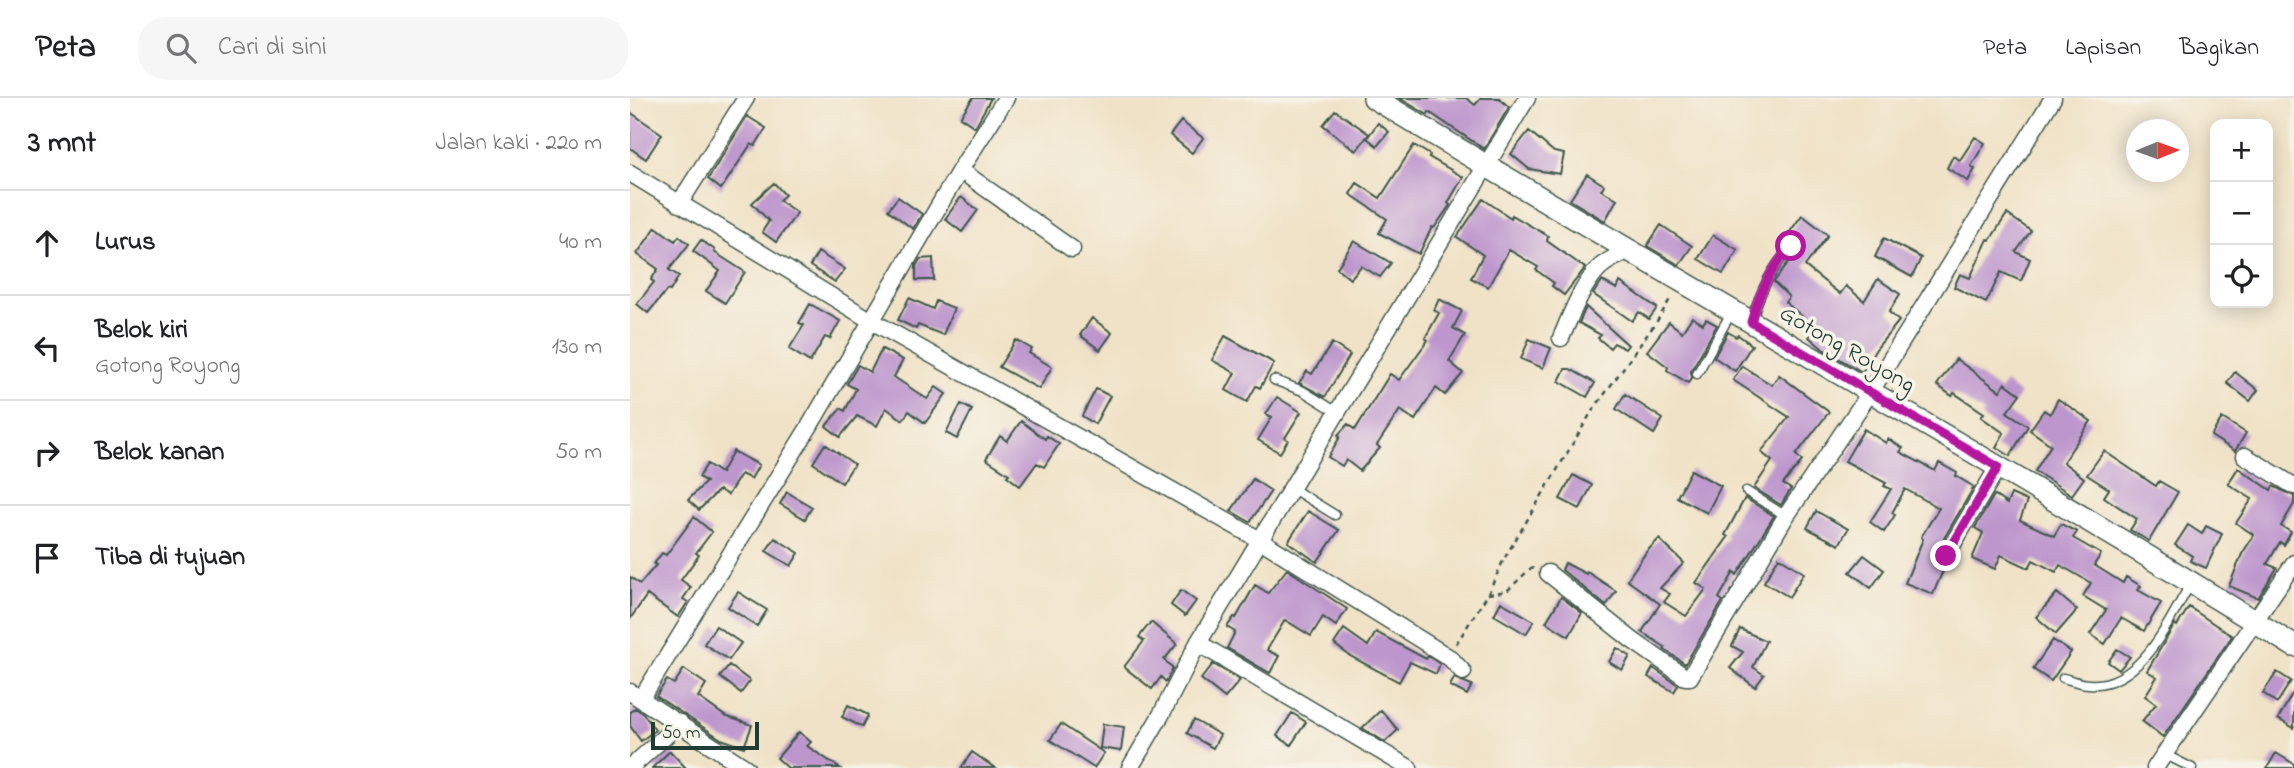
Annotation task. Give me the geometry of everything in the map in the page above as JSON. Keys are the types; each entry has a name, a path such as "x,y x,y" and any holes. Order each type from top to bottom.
{"street":[{"path":"679,204 747,98"},
{"path":"746,768 636,696 808,427 960,170 1006,98"},
{"name":"Gotong Royong","path":"1374,98 1871,391 2294,646"},
{"path":"1130,768 1198,643 1527,98"},
{"path":"1548,573 1632,640 1685,677 1690,677 1786,516 1871,391 2053,98"},
{"path":"960,170 1072,249"},
{"path":"630,173 870,320 1260,540 1450,657 1462,672"},
{"path":"1561,338 1572,312 1593,276 1606,262 1628,250"},
{"path":"2245,456 2294,486"},
{"path":"1946,556 1998,467"},
{"path":"2155,768 2294,563"},
{"path":"1198,643 1409,768"},
{"path":"630,768 680,723"}],"lane":[{"path":"1751,322 1765,283 1791,246"},
{"path":"1697,374 1732,311"},
{"path":"1274,380 1303,391 1337,412"},
{"path":"1293,489 1335,515"},
{"path":"1746,491 1786,516"},
{"path":"2063,678 2090,685 2116,680 2130,673 2153,646 2192,583"},
{"path":"2164,754 2192,768"}],"path":[{"path":"1450,657 1488,594 1504,559 1591,413 1657,321 1681,281"},
{"path":"1488,594 1507,590 1530,569 1538,568 1548,573"}],"building":[{"path":"973,98 991,98 975,127 960,117"},
{"path":"1399,98 1466,98 1475,105 1481,98 1499,98 1509,107 1484,149 1429,112 1428,115"},
{"path":"1335,110 1369,134 1356,151 1323,125"},
{"path":"630,112 662,134 646,159 630,148"},
{"path":"747,116 766,128 755,146 751,144 721,189 708,179"},
{"path":"1181,121 1203,138 1192,153 1170,135"},
{"path":"1378,123 1389,132 1377,146 1367,138"},
{"path":"1529,131 1554,152 1564,154 1560,174 1529,169 1511,154"},
{"path":"1975,137 1985,143 1971,166 1975,169 1968,181 1947,168 1953,156 1960,160"},
{"path":"1414,145 1463,177 1448,203 1450,205 1434,228 1432,227 1419,254 1379,233 1387,219 1350,194 1357,183 1380,198"},
{"path":"1587,174 1604,185 1601,190 1617,199 1605,221 1570,200"},
{"path":"774,183 785,195 779,200 797,213 776,242 762,232 769,221 752,203"},
{"path":"898,197 922,214 913,229 888,210"},
{"path":"961,197 978,210 962,232 945,219"},
{"path":"1483,199 1511,218 1512,215 1548,236 1547,241 1585,268 1564,295 1552,286 1554,283 1536,270 1538,267 1509,250 1488,287 1471,278 1483,255 1457,237"},
{"path":"2007,214 2031,231 2016,252 2030,259 2021,281 2001,272 1986,303 1954,287 1960,274 1970,278 1988,239 1990,240"},
{"path":"1802,215 1828,235 1805,266 1840,294 1846,286 1864,301 1878,279 1900,294 1889,312 1899,321 1876,349 1862,372 1823,349 1809,337 1816,328 1785,302 1789,297 1774,282 1800,246 1787,236"},
{"path":"1661,225 1692,246 1679,265 1647,246"},
{"path":"656,227 675,241 679,236 689,244 669,270 679,276 670,291 667,290 648,313 637,304 654,282 651,280 658,269 637,254"},
{"path":"1713,235 1738,250 1723,274 1698,259"},
{"path":"1884,238 1921,258 1912,277 1875,257"},
{"path":"701,240 745,272 725,303 706,291 720,271 693,251"},
{"path":"1354,241 1391,263 1380,277 1361,266 1350,279 1337,268"},
{"path":"818,252 845,269 835,282 810,266"},
{"path":"933,258 934,280 916,280 916,266 920,259"},
{"path":"1602,281 1617,289 1620,282 1657,308 1649,319 1639,312 1632,321 1593,294"},
{"path":"909,298 933,309 936,301 954,308 943,335 918,325 916,329 898,320"},
{"path":"1439,299 1462,311 1453,328 1465,335 1449,361 1463,373 1445,395 1436,388 1415,420 1400,410 1377,445 1380,448 1360,471 1346,460 1342,466 1328,457 1340,437 1338,435 1348,424 1355,430 1390,374 1399,380 1428,340 1425,338 1439,313 1434,310"},
{"path":"810,304 840,321 830,339 825,337 810,362 789,349 804,325 799,323"},
{"path":"1586,307 1628,345 1625,349 1614,343 1610,348 1598,338 1601,335 1579,323"},
{"path":"1692,317 1703,324 1706,319 1717,325 1691,371 1692,378 1688,383 1667,370 1668,367 1647,351 1669,322 1682,332"},
{"path":"1092,318 1112,333 1100,350 1080,335"},
{"path":"1728,332 1736,337 1738,335 1752,345 1735,371 1714,357"},
{"path":"1225,336 1274,363 1260,388 1256,386 1247,402 1226,390 1235,373 1212,360"},
{"path":"1529,339 1551,348 1543,368 1521,359"},
{"path":"1016,340 1032,349 1029,353 1052,367 1039,389 999,367"},
{"path":"1332,343 1350,355 1325,397 1299,383 1307,371 1312,374"},
{"path":"882,349 903,360 894,377 927,399 936,387 946,394 925,423 909,411 903,420 886,408 877,426 857,416 840,437 826,426 841,408 845,411 856,389 847,384 858,365 870,372"},
{"path":"1956,359 2000,391 2005,383 2020,394 2007,412 2028,426 2010,456 1996,447 2004,433 1981,417 1984,413 1937,385"},
{"path":"1742,366 1772,385 1779,375 1829,412 1796,455 1802,461 1783,484 1791,489 1781,505 1754,488 1772,461 1761,452 1789,417 1733,380"},
{"path":"1565,369 1570,369 1595,383 1587,397 1559,381"},
{"path":"2235,372 2258,390 2250,401 2227,383"},
{"path":"1096,389 1110,396 1095,424 1082,416"},
{"path":"1625,394 1663,419 1654,434 1616,409"},
{"path":"1277,397 1301,412 1285,438 1288,440 1280,453 1258,440 1272,417 1266,414"},
{"path":"2058,399 2091,421 2063,462 2084,478 2072,495 2035,471 2051,445 2030,430 2044,410 2050,414"},
{"path":"961,404 972,410 957,439 946,433"},
{"path":"2222,418 2246,433 2235,451 2211,436"},
{"path":"1021,421 1045,439 1047,436 1059,444 1044,467 1037,463 1020,486 1007,476 1009,474 986,459 1000,436 1007,441"},
{"path":"1864,429 1886,443 1888,439 1903,448 1900,452 1935,471 1939,463 1974,487 1933,557 1945,566 1933,594 1905,583 1923,539 1921,537 1939,508 1905,489 1892,513 1895,515 1884,532 1870,522 1891,489 1884,486 1886,483 1845,461"},
{"path":"825,444 854,464 842,483 813,463"},
{"path":"733,451 759,465 751,479 741,474 728,495 719,490 699,510 688,500 706,482 699,477 707,464 721,473"},
{"path":"2104,451 2156,486 2159,481 2178,492 2149,541 2130,530 2137,519 2104,497 2109,489 2087,475"},
{"path":"2238,468 2271,490 2273,486 2294,496 2294,504 2281,526 2291,532 2284,545 2280,542 2267,564 2277,568 2258,598 2229,586 2242,554 2254,535 2236,523 2252,499 2228,484"},
{"path":"1691,470 1721,486 1707,513 1677,497"},
{"path":"1573,475 1592,485 1580,509 1560,499"},
{"path":"1253,479 1271,491 1250,522 1231,511"},
{"path":"787,492 812,507 805,519 780,504"},
{"path":"2011,494 2027,501 2020,520 2054,536 2061,524 2077,532 2073,538 2101,554 2094,565 2123,583 2126,577 2141,586 2138,590 2161,603 2144,631 2121,618 2105,644 2090,634 2106,610 2083,596 2091,583 2060,565 2056,572 2033,560 2029,568 2001,555 1995,569 1972,559 1983,533 1975,528 1994,495 2007,504"},
{"path":"1745,498 1774,516 1737,575 1734,572 1719,598 1723,601 1685,664 1642,632 1660,604 1627,580 1659,539 1684,563 1660,588 1670,594 1664,602 1686,616 1706,589 1696,583 1728,537 1725,535"},
{"path":"1308,511 1339,530 1317,562 1288,542"},
{"path":"1816,511 1848,529 1839,545 1807,528"},
{"path":"694,517 712,532 681,580 691,587 683,599 688,602 678,617 647,595 630,619 630,577 640,584 662,553 666,555"},
{"path":"2188,525 2202,534 2206,526 2222,534 2206,568 2190,561 2192,556 2175,545"},
{"path":"775,538 799,553 791,566 766,551"},
{"path":"1864,555 1884,570 1871,588 1850,572"},
{"path":"1779,557 1804,573 1789,597 1764,582"},
{"path":"1565,563 1586,574 1587,572 1616,591 1606,606 1562,570"},
{"path":"1287,569 1347,609 1336,626 1323,617 1311,636 1285,620 1267,650 1279,656 1270,673 1227,648 1235,632 1227,627 1234,617 1236,618 1255,585 1268,593"},
{"path":"1181,590 1196,601 1185,616 1171,605"},
{"path":"738,592 767,610 757,626 728,607"},
{"path":"2057,593 2077,610 2056,634 2036,617"},
{"path":"1561,597 1582,613 1569,636 1546,622"},
{"path":"1501,602 1534,621 1526,634 1494,615"},
{"path":"2189,607 2232,636 2163,737 2142,721 2156,704 2145,696 2157,677 2147,671 2175,624 2177,626"},
{"path":"1151,622 1177,644 1164,660 1173,668 1166,682 1161,677 1152,689 1124,667 1144,641 1139,637"},
{"path":"716,626 741,643 729,660 704,644"},
{"path":"1344,629 1368,646 1376,632 1426,659 1428,656 1440,664 1436,674 1410,662 1399,682 1350,656 1334,644"},
{"path":"1740,629 1766,641 1753,667 1764,675 1755,687 1730,668 1743,652 1732,646"},
{"path":"2053,640 2071,652 2051,681 2033,669"},
{"path":"1617,648 1630,656 1622,670 1609,662"},
{"path":"2117,649 2130,657 2119,670 2108,662"},
{"path":"1213,664 1240,680 1225,698 1201,679"},
{"path":"729,665 750,681 741,693 720,677"},
{"path":"1653,668 1678,685 1674,692 1648,677"},
{"path":"684,669 706,684 698,697 725,716 752,725 744,747 721,739 656,696 667,680 674,684"},
{"path":"2277,672 2291,681 2277,703 2263,693"},
{"path":"1454,678 1472,685 1467,695 1450,686"},
{"path":"2294,691 2294,728 2278,719"},
{"path":"848,705 868,715 862,727 842,717"},
{"path":"635,708 643,713 655,730 641,741 630,726 630,712"},
{"path":"1381,710 1398,730 1385,742 1362,728"},
{"path":"1292,713 1306,722 1291,745 1277,736"},
{"path":"1194,720 1220,735 1213,748 1187,733"},
{"path":"1061,724 1104,753 1094,768 1050,740"},
{"path":"1103,724 1124,727 1121,751 1100,748"},
{"path":"799,732 811,742 807,746 840,768 788,768 777,758"},
{"path":"670,751 686,768 652,768"},
{"path":"972,752 995,768 961,768"},
{"path":"2276,753 2294,764 2294,768 2267,768"}],"route":[{"path":"1791,246 1765,283 1751,322 1998,467 1946,556"}]}
